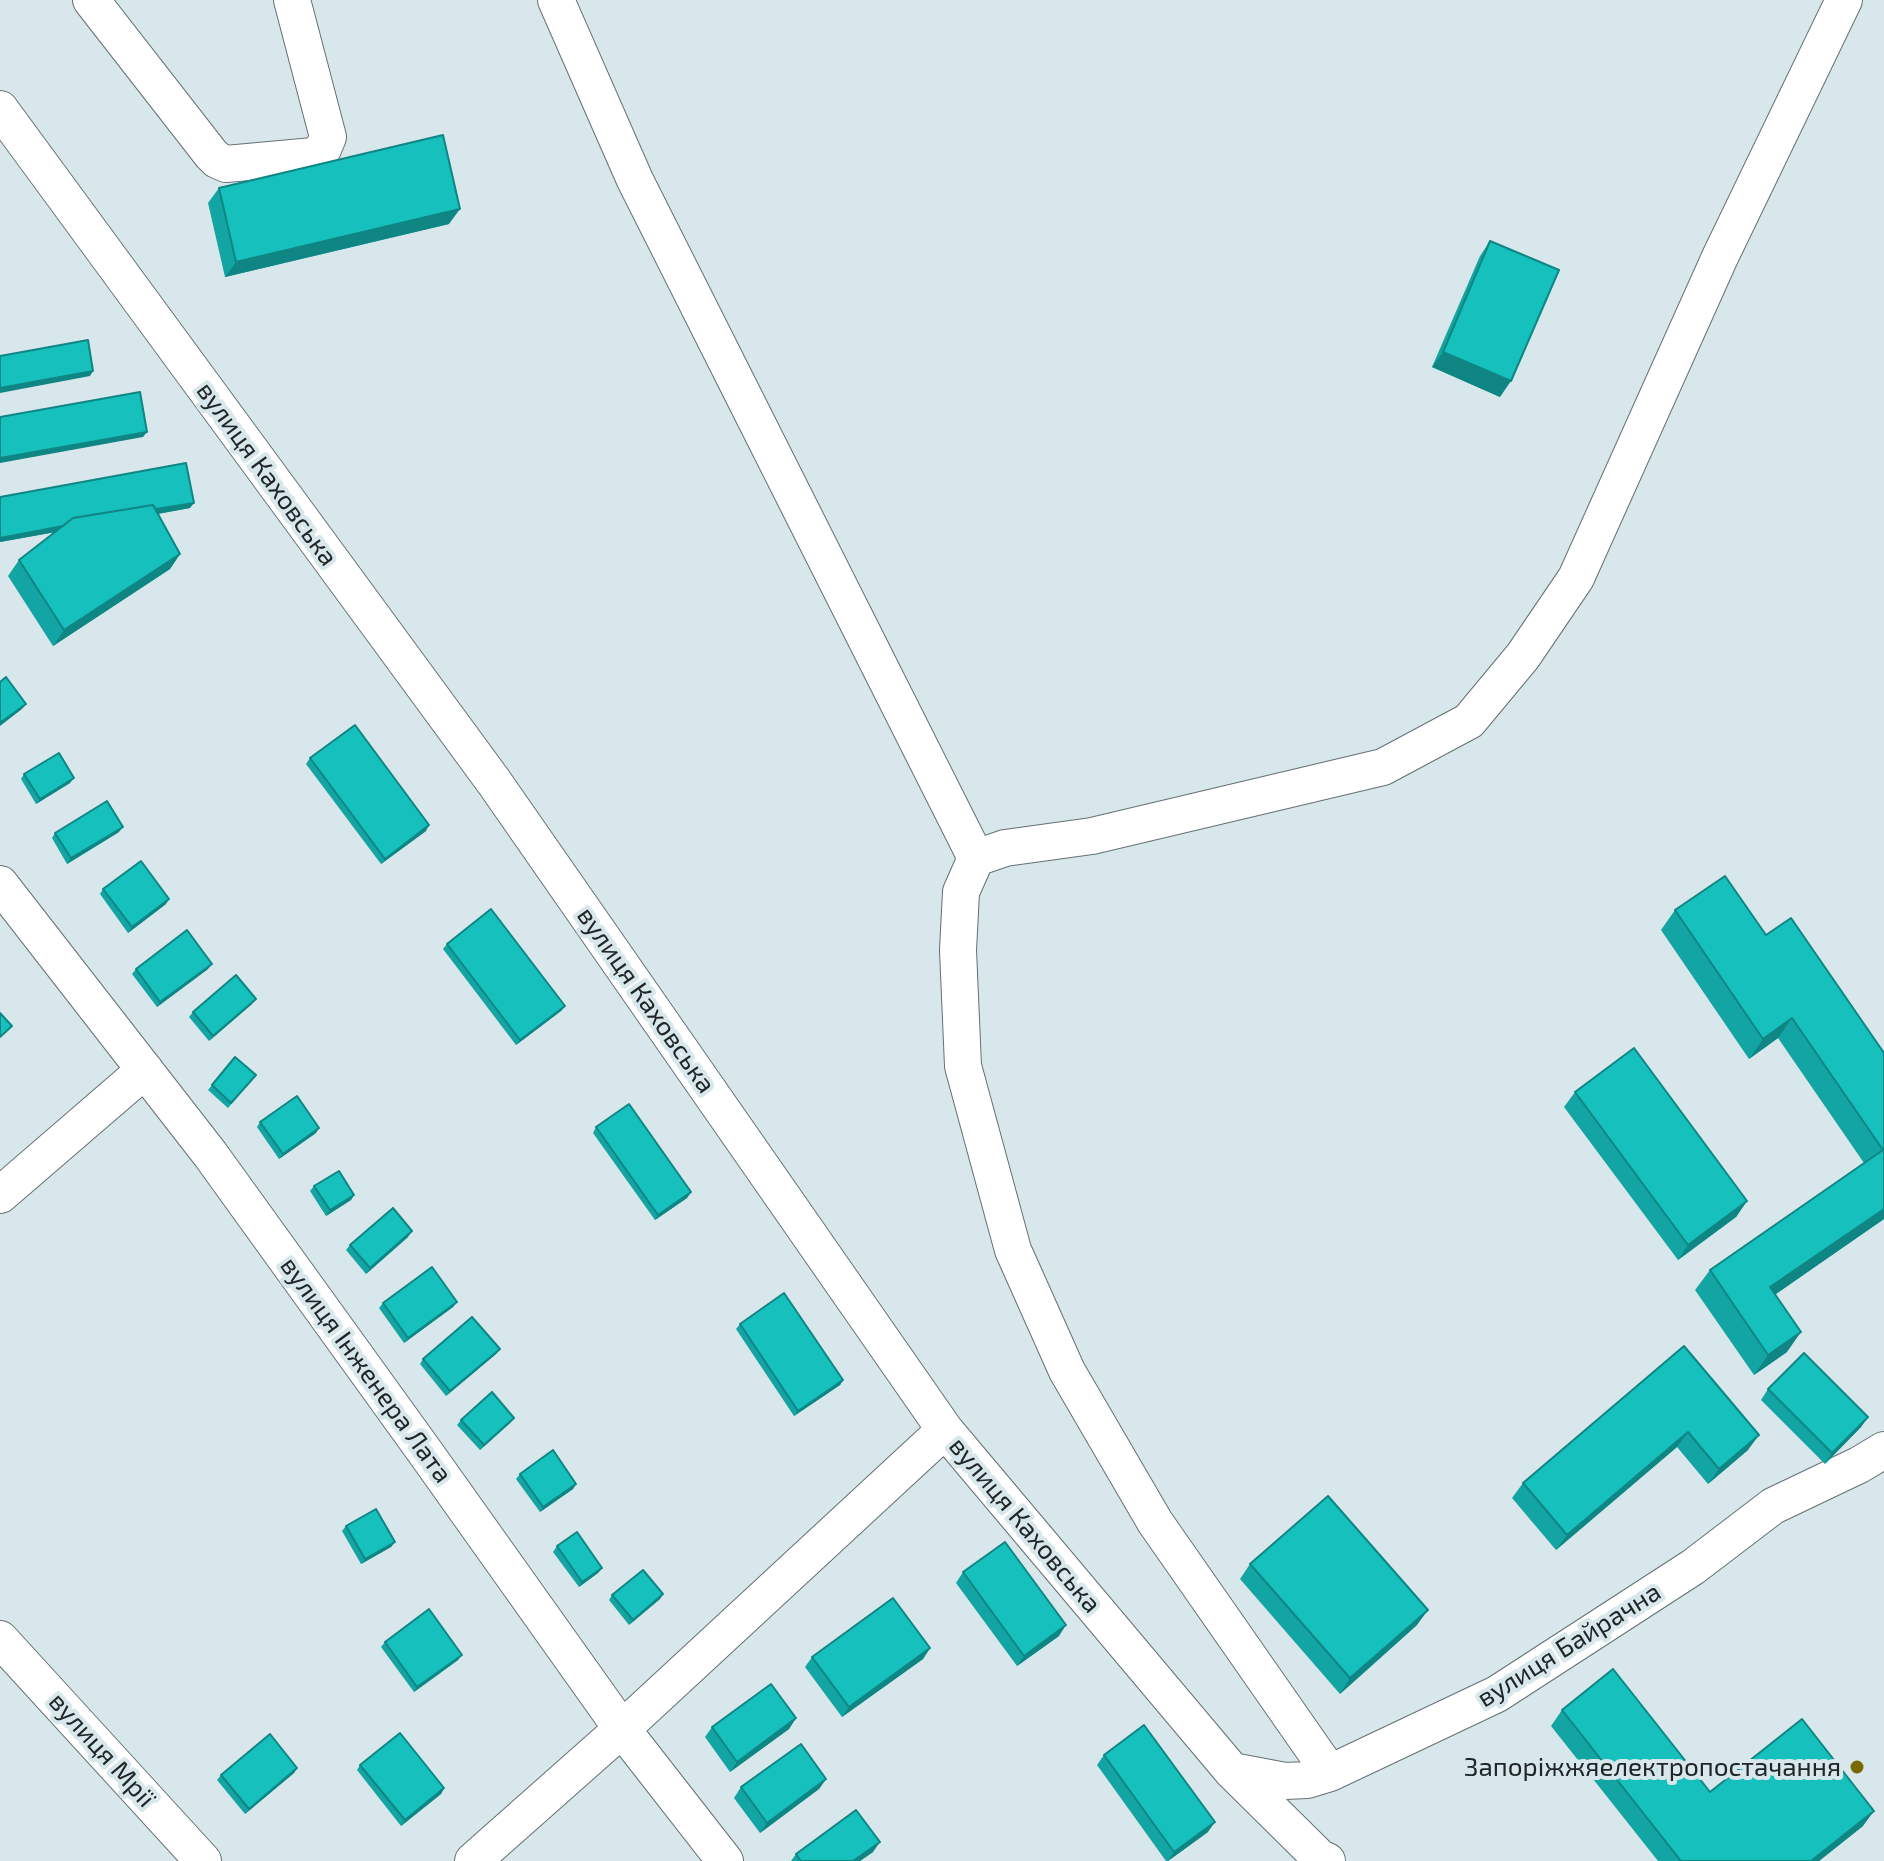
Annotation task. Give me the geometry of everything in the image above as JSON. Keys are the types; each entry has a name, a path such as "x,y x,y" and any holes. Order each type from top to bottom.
{"street":[{"path":"91,0 211,154 226,164 314,156 323,149 328,137 292,0"},
{"path":"556,0 635,180 976,858"},
{"path":"1330,1773 1155,1522 1067,1371 1013,1250 963,1066 958,950 961,892 976,858 1005,848 1092,836 1383,767 1469,721 1523,656 1576,578 1720,257 1844,0"},
{"name":"вулиця Каховська","path":"6,133 494,782 945,1430 1232,1771 1320,1858 1327,1861"},
{"name":"вулиця Інженера Лата","path":"0,884 220,1167 622,1729 725,1861"},
{"path":"0,1195 145,1070"},
{"path":"473,1861 622,1729 945,1430"},
{"name":"вулиця Байрачна","path":"1232,1771 1285,1781 1307,1780 1330,1773 1497,1694 1693,1567 1773,1506 1884,1450"},
{"name":"вулиця Мрії","path":"0,1639 203,1861"}],"building":[{"path":"443,135 460,209 236,262 219,188"},
{"path":"1490,241 1559,270 1511,381 1443,352"},
{"path":"88,340 93,371 0,388 0,356"},
{"path":"140,392 147,432 0,458 0,417"},
{"path":"186,463 194,503 156,509 153,505 73,518 63,526 0,538 0,497"},
{"path":"153,505 180,554 64,630 19,560 73,518"},
{"path":"6,677 26,704 0,723 0,682"},
{"path":"355,725 429,825 385,859 310,758"},
{"path":"59,753 74,778 40,799 24,774"},
{"path":"107,801 123,827 71,858 55,833"},
{"path":"141,861 169,899 132,927 103,889"},
{"path":"1725,876 1766,935 1791,918 1884,1053 1884,1209 1770,1287 1801,1332 1768,1355 1710,1270 1883,1150 1792,1018 1763,1039 1675,910"},
{"path":"491,909 565,1006 520,1040 447,944"},
{"path":"187,930 212,964 160,1002 136,969"},
{"path":"236,975 256,999 213,1036 193,1012"},
{"path":"0,1013 12,1026 0,1037"},
{"path":"1634,1048 1747,1201 1688,1245 1575,1092"},
{"path":"235,1057 256,1075 231,1103 212,1085"},
{"path":"297,1096 319,1128 283,1154 260,1122"},
{"path":"629,1104 691,1192 658,1215 596,1127"},
{"path":"339,1171 354,1195 330,1210 314,1186"},
{"path":"393,1208 412,1231 370,1268 350,1245"},
{"path":"432,1267 457,1302 408,1338 383,1303"},
{"path":"784,1293 843,1380 798,1411 740,1324"},
{"path":"472,1317 500,1349 450,1391 423,1359"},
{"path":"1684,1346 1759,1435 1719,1469 1688,1432 1567,1535 1523,1483"},
{"path":"1804,1353 1868,1417 1832,1453 1768,1389"},
{"path":"492,1392 514,1418 484,1445 461,1420"},
{"path":"553,1450 576,1484 543,1507 520,1474"},
{"path":"1328,1496 1428,1610 1350,1678 1250,1564"},
{"path":"376,1509 395,1542 365,1559 346,1526"},
{"path":"577,1532 602,1568 582,1582 557,1546"},
{"path":"1005,1542 1066,1625 1024,1656 963,1572"},
{"path":"643,1570 663,1594 633,1620 612,1595"},
{"path":"893,1598 930,1648 849,1707 812,1657"},
{"path":"429,1609 462,1655 417,1687 385,1642"},
{"path":"1613,1669 1710,1792 1802,1719 1874,1811 1811,1861 1681,1861 1562,1710"},
{"path":"771,1684 796,1718 737,1762 712,1727"},
{"path":"1144,1725 1215,1822 1174,1852 1104,1755"},
{"path":"400,1733 444,1788 405,1820 360,1765"},
{"path":"270,1734 297,1768 249,1809 221,1775"},
{"path":"801,1744 826,1779 767,1823 741,1787"},
{"path":"856,1810 880,1842 853,1861 801,1861 796,1854"}],"place":[{"name":"Запоріжжяелектропостачання","path":"1857,1767"}]}
